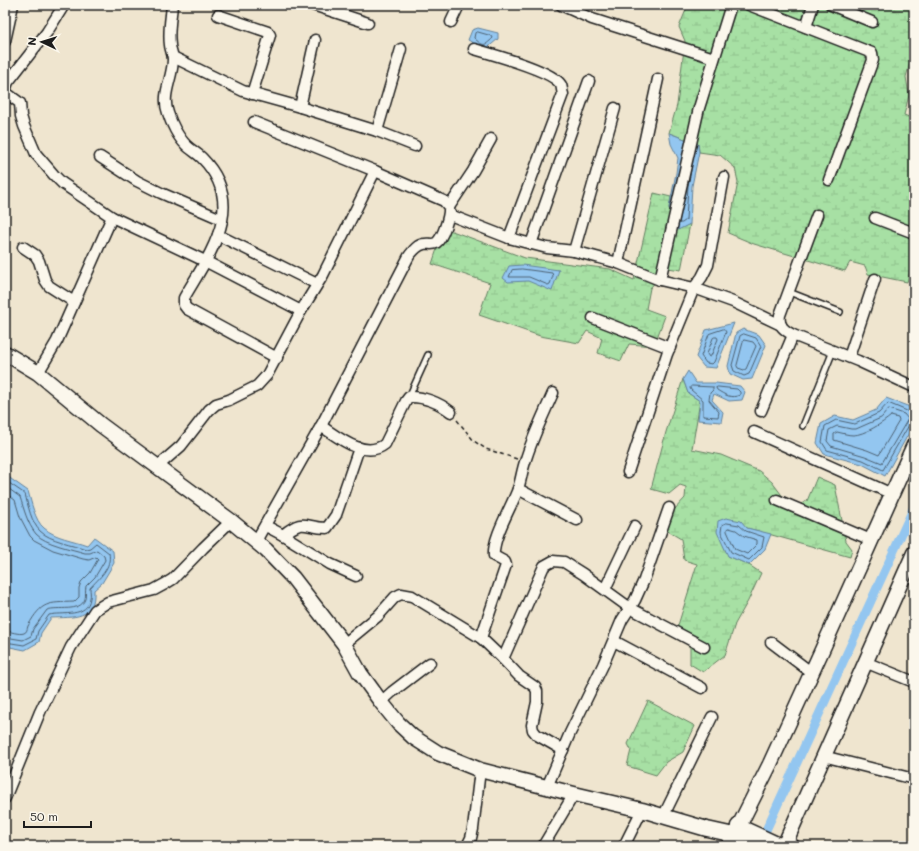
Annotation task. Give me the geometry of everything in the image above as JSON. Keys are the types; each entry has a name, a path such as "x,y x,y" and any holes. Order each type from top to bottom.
{"street":[{"path":"5,41 13,5"},
{"path":"64,5 47,32 8,82 5,92 20,103 21,116 29,139 36,154 45,166 62,183 112,217 205,261 301,311"},
{"path":"172,5 169,32 170,46 174,58 166,92 165,104 168,113 185,144 202,158 215,174 224,199 221,229 184,298 184,305 187,309 277,358"},
{"path":"313,5 368,23"},
{"path":"451,22 459,5"},
{"path":"561,5 572,7 592,19 714,58"},
{"path":"660,280 699,108 731,5"},
{"path":"749,5 872,53 873,56 830,180"},
{"path":"806,27 814,5"},
{"path":"831,5 872,22"},
{"path":"218,15 268,32 270,36 252,94"},
{"path":"300,107 315,40"},
{"path":"377,131 401,49"},
{"path":"474,49 543,72 561,85 563,94 509,238"},
{"path":"174,58 243,91 377,131 415,146"},
{"path":"618,263 658,79"},
{"path":"531,244 589,81"},
{"path":"574,251 615,108"},
{"path":"254,122 375,171 444,201 450,211 509,238 547,248 574,251 618,263 660,280 694,288 733,302 781,325"},
{"path":"256,541 266,526 321,426 409,256 418,246 432,244 439,240 450,211 491,139"},
{"path":"100,157 143,184 221,219"},
{"path":"157,467 181,446 209,410 216,404 229,400 257,386 267,375 301,311 323,274 375,171"},
{"path":"628,472 670,348 694,288 708,265 724,177"},
{"path":"817,215 780,315 779,320 781,325 784,330 793,335 849,357 914,387"},
{"path":"38,373 57,341 112,217"},
{"path":"875,218 914,233"},
{"path":"218,235 317,284"},
{"path":"23,247 39,261 45,280 49,286 74,302"},
{"path":"849,357 875,279"},
{"path":"593,318 670,348"},
{"path":"761,411 793,335"},
{"path":"5,353 38,373 101,425 256,541 293,578 344,644 360,673 381,702 398,723 413,737 438,753 480,770 642,810 707,829 783,845 865,662 913,560"},
{"path":"481,638 506,565 503,560 494,556 495,547 505,517 518,489 525,461 553,393"},
{"path":"321,426 358,448 372,450 378,449 385,444 409,397 417,396 424,398 446,408 451,412"},
{"path":"754,432 892,494"},
{"path":"739,836 914,445"},
{"path":"283,535 294,526 302,524 327,528 336,515 358,448"},
{"path":"518,489 577,520"},
{"path":"777,500 871,540"},
{"path":"547,787 562,750 604,665 622,620 635,600 644,580 669,508"},
{"path":"6,794 40,712 64,660 95,610 108,602 154,590 173,579 231,521"},
{"path":"266,526 330,564 356,576"},
{"path":"605,589 635,526"},
{"path":"503,659 544,566 553,561 564,562 605,589 630,608 704,647"},
{"path":"344,644 378,616 395,598 401,594 412,596 481,638 519,676 535,687 537,691 537,702 532,724 533,730 537,735 562,750"},
{"path":"614,641 702,688"},
{"path":"771,642 812,672"},
{"path":"865,662 914,682"},
{"path":"381,702 430,663"},
{"path":"663,816 712,717"},
{"path":"824,756 914,779"},
{"path":"467,846 473,829 480,770"},
{"path":"543,846 574,794"},
{"path":"624,846 642,810"},
{"path":"739,836 756,846"}],"lane":[{"path":"789,292 840,312"},
{"path":"802,426 833,351"},
{"path":"409,397 428,355"}],"path":[{"path":"451,412 474,440 486,449 525,461"}],"green space":[{"path":"688,5 914,5 914,63 910,63 906,77 909,95 904,115 914,119 914,257 907,282 868,274 865,266 850,262 845,271 754,244 728,233 738,182 735,168 720,155 699,152 698,144 669,133 677,105 685,41 679,27"},
{"path":"654,193 671,197 669,208 678,229 690,224 681,270 668,268 650,288 646,309 665,316 654,346 629,344 621,361 598,353 602,338 587,331 579,343 540,336 479,315 490,283 432,264 444,228 525,258 610,269 634,280"},
{"path":"683,379 688,393 700,401 692,449 721,455 759,471 772,482 784,498 797,506 807,501 817,477 835,485 846,541 852,549 850,557 747,528 728,556 749,565 761,573 735,624 725,655 703,672 690,664 690,647 675,635 697,564 684,560 681,539 666,530 673,511 685,498 686,487 680,485 669,494 651,489 666,432"},
{"path":"648,701 695,726 683,752 666,762 656,775 627,766 631,750 628,744"}],"water":[{"path":"478,28 498,33 498,39 485,50 468,40 472,30"},
{"path":"669,133 698,144 699,152 692,186 690,224 678,230 669,208 678,158 671,144"},
{"path":"522,265 559,270 552,291 528,281 508,282 503,278 509,266"},
{"path":"734,323 716,368 704,367 696,357 706,330"},
{"path":"743,329 759,335 766,345 752,379 743,380 730,374 728,366 736,333"},
{"path":"688,371 696,383 716,383 740,386 745,392 742,400 729,401 714,394 712,400 723,412 721,422 698,420 700,401 688,393 683,379"},
{"path":"886,398 910,407 914,412 914,424 885,476 862,464 824,454 817,443 821,424 835,416 853,420 876,410"},
{"path":"5,472 11,479 28,491 38,521 48,531 87,545 94,537 113,551 114,563 102,583 94,590 94,600 87,612 75,617 51,618 41,633 39,642 25,650 5,646"},
{"path":"726,518 741,521 747,528 771,534 765,549 749,565 728,556 717,532 718,521"}],"waterway":[{"path":"761,841 914,507"}]}
